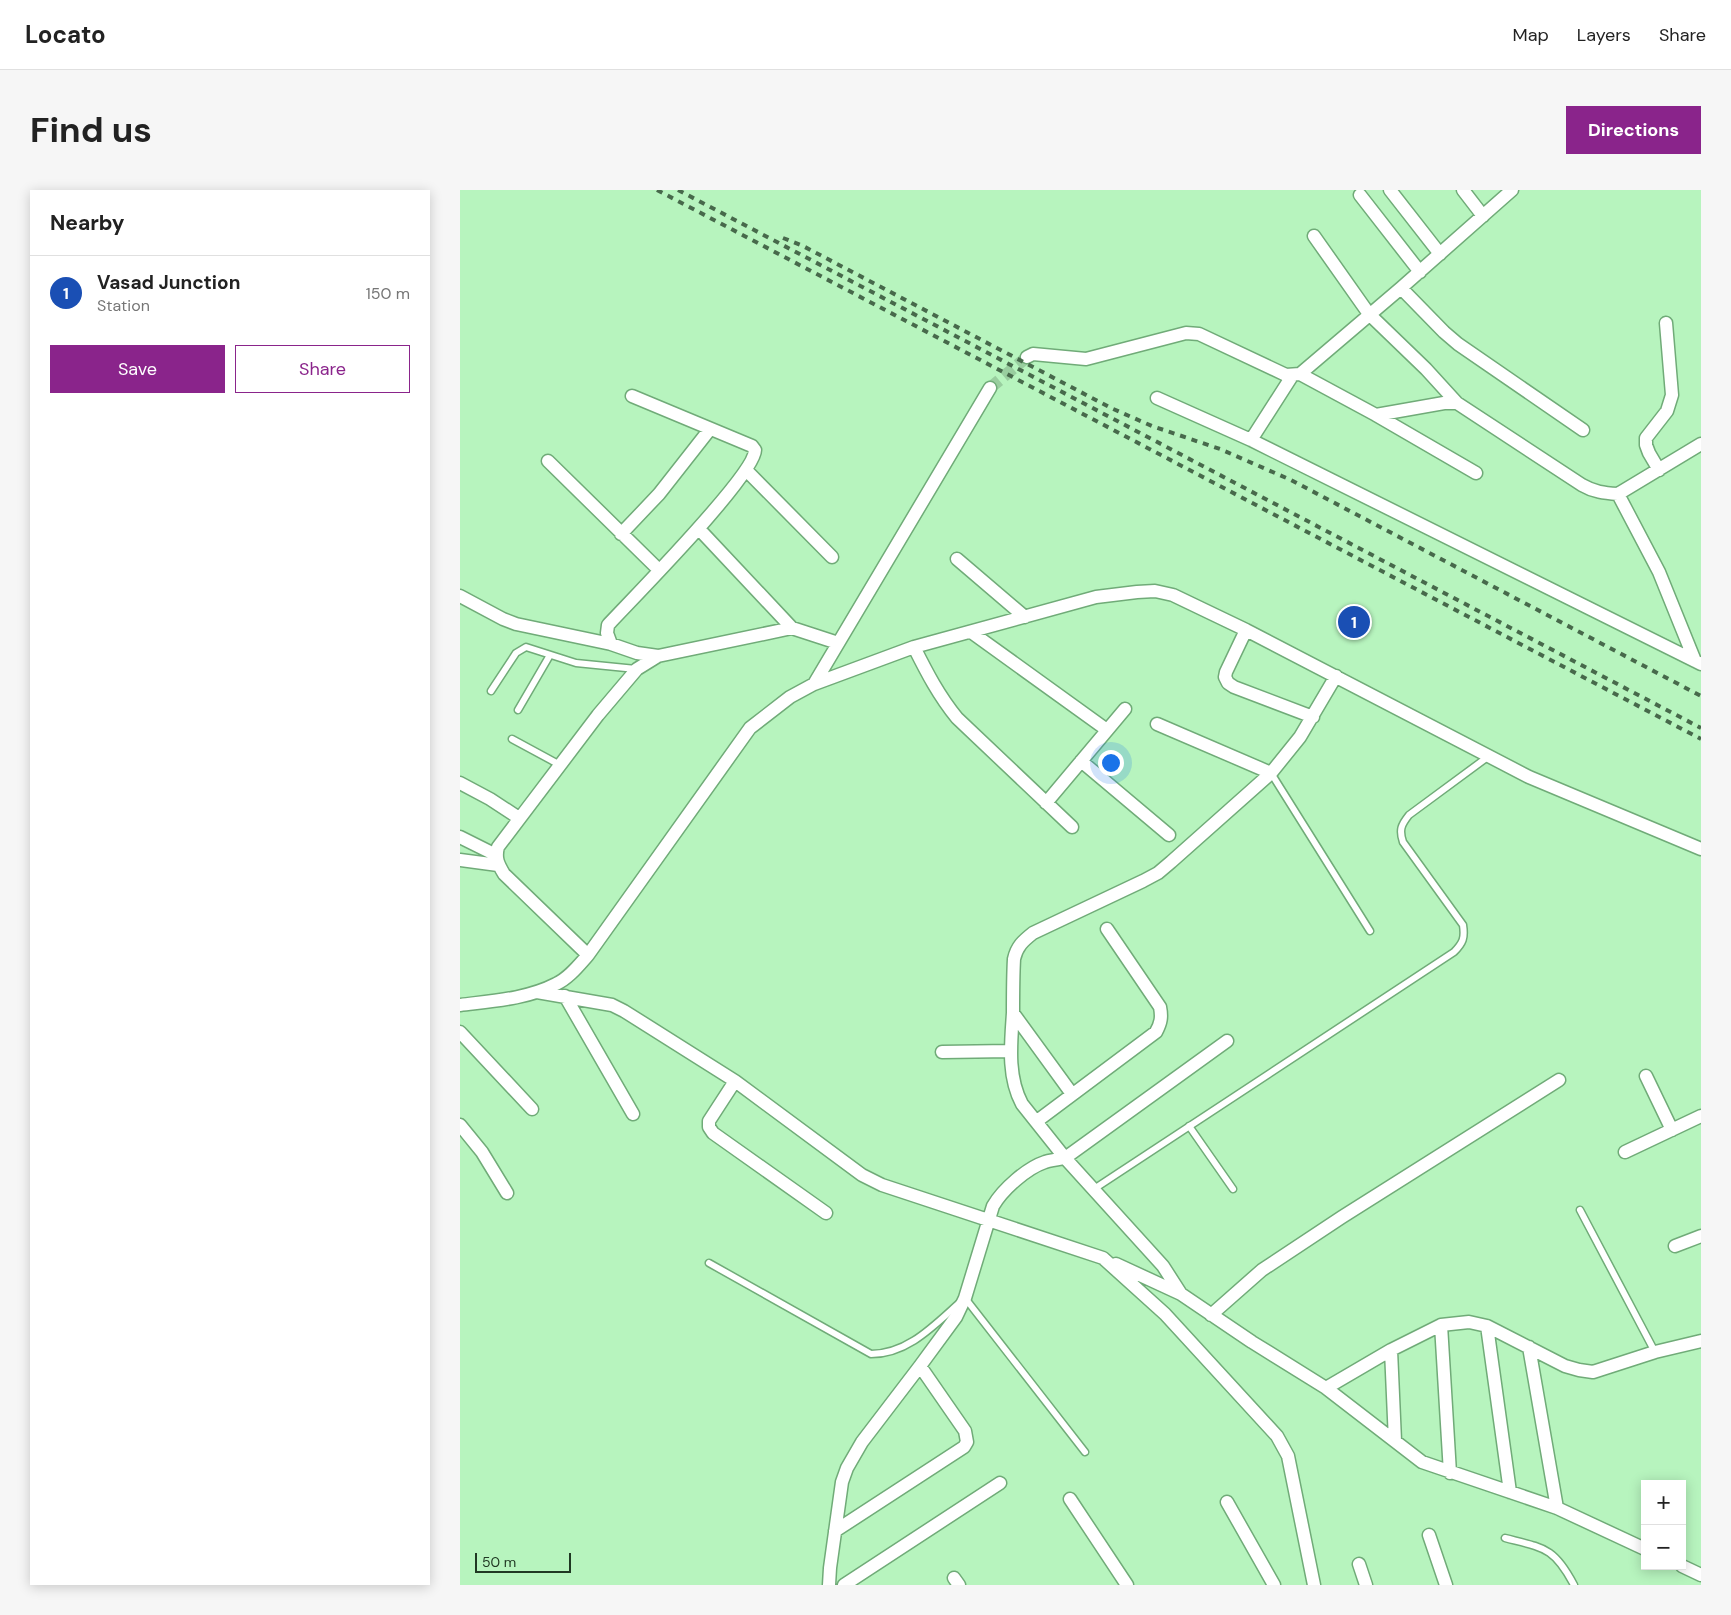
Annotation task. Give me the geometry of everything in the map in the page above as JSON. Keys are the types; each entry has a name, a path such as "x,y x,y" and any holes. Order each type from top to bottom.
{"street":[{"path":"1390,190 1440,254"},
{"path":"1463,190 1483,216"},
{"path":"1251,440 1296,375 1420,272 1508,191"},
{"path":"1360,195 1420,272"},
{"path":"1314,236 1369,314 1426,369 1457,403 1593,491 1618,494 1701,444"},
{"path":"1401,288 1458,344 1583,430"},
{"path":"1658,470 1649,454 1646,438 1668,411 1672,395 1666,323"},
{"path":"1027,356 1033,354 1086,359 1186,333 1199,334 1286,375 1296,375 1376,415 1476,474"},
{"path":"814,684 990,388"},
{"path":"611,644 607,633 608,625 699,529 746,470 755,456 756,450 752,446 632,396"},
{"path":"1158,398 1251,440 1698,663"},
{"path":"1376,415 1444,403 1457,403"},
{"path":"621,534 659,494 710,429"},
{"path":"548,461 659,570"},
{"path":"746,470 832,557"},
{"path":"1618,494 1659,572 1698,663"},
{"path":"699,529 792,628 838,643"},
{"path":"957,558 1025,617"},
{"path":"460,1005 537,992 557,984 571,974 588,955 750,728 790,697 814,684 914,647 1096,597 1155,591 1173,595 1246,630 1529,776 1701,849"},
{"path":"460,596 502,619 516,624 611,644 637,653 658,656 792,628"},
{"path":"1246,630 1226,672 1225,677 1228,683 1234,687 1313,716"},
{"path":"971,632 1107,730"},
{"path":"914,647 943,701 957,718 1072,827"},
{"path":"588,955 504,874 497,860 498,847 598,715 637,670 658,656"},
{"path":"1181,1294 1163,1266 1065,1158 1017,1095 1010,1051 1014,958 1017,948 1033,933 1158,872 1271,773 1300,736 1336,676"},
{"path":"1046,803 1125,709"},
{"path":"1157,724 1271,773"},
{"path":"1081,761 1169,835"},
{"path":"460,783 519,818"},
{"path":"460,837 497,860"},
{"path":"460,860 497,860"},
{"path":"1037,1122 1156,1032 1160,1024 1162,1015 1160,1007 1107,929"},
{"path":"537,992 612,1005 624,1011 735,1081 862,1175 882,1185 1103,1258 1181,1294 1326,1388 1422,1462 1557,1508 1641,1547"},
{"path":"565,996 633,1114"},
{"path":"1013,1013 1072,1094"},
{"path":"460,1032 532,1109"},
{"path":"829,1585 842,1482 847,1468 854,1453 956,1317 965,1298 993,1206 1006,1188 1044,1162 1065,1158 1227,1041"},
{"path":"942,1052 1010,1051"},
{"path":"1646,1076 1672,1130"},
{"path":"1211,1314 1262,1270 1342,1217 1560,1080"},
{"path":"735,1081 709,1121 709,1127 713,1133 826,1213"},
{"path":"1625,1152 1701,1116"},
{"path":"460,1125 482,1152 507,1193"},
{"path":"1674,1246 1701,1236"},
{"path":"1103,1258 1165,1314 1284,1445 1288,1456 1314,1585"},
{"path":"1326,1388 1391,1350 1441,1325 1469,1322 1487,1326 1565,1366 1593,1372 1655,1352 1701,1341"},
{"path":"1441,1325 1450,1473"},
{"path":"1487,1326 1510,1492"},
{"path":"1529,1347 1557,1508"},
{"path":"1391,1350 1395,1441"},
{"path":"835,1531 964,1446 967,1442 965,1431 920,1366"},
{"path":"844,1585 1000,1483"},
{"path":"1070,1499 1127,1585"},
{"path":"1227,1502 1274,1585"},
{"path":"1428,1535 1446,1585"},
{"path":"1359,1564 1366,1585"},
{"path":"1686,1568 1701,1575"}],"lane":[{"path":"492,691 516,653 526,647 576,663 637,670"},
{"path":"518,710 550,655"},
{"path":"512,739 560,765"},
{"path":"1094,1189 1454,952 1462,944 1465,935 1463,925 1403,842 1400,832 1402,823 1409,815 1490,756"},
{"path":"1271,773 1370,931"},
{"path":"1189,1126 1233,1189"},
{"path":"1580,1210 1655,1352"},
{"path":"709,1263 871,1354 884,1354 900,1350 915,1341 965,1298 1085,1452"},
{"path":"1505,1538 1545,1549 1561,1563 1574,1585"}],"tunnel":[{"path":"990,388 1027,357"}],"railway":[{"path":"657,190 1701,739"},
{"path":"678,190 1701,728"},
{"path":"783,238 803,246 1111,408 1152,426 1220,449 1291,480 1701,696"}],"place":[{"name":"Vasad Junction","path":"1354,622"}]}
